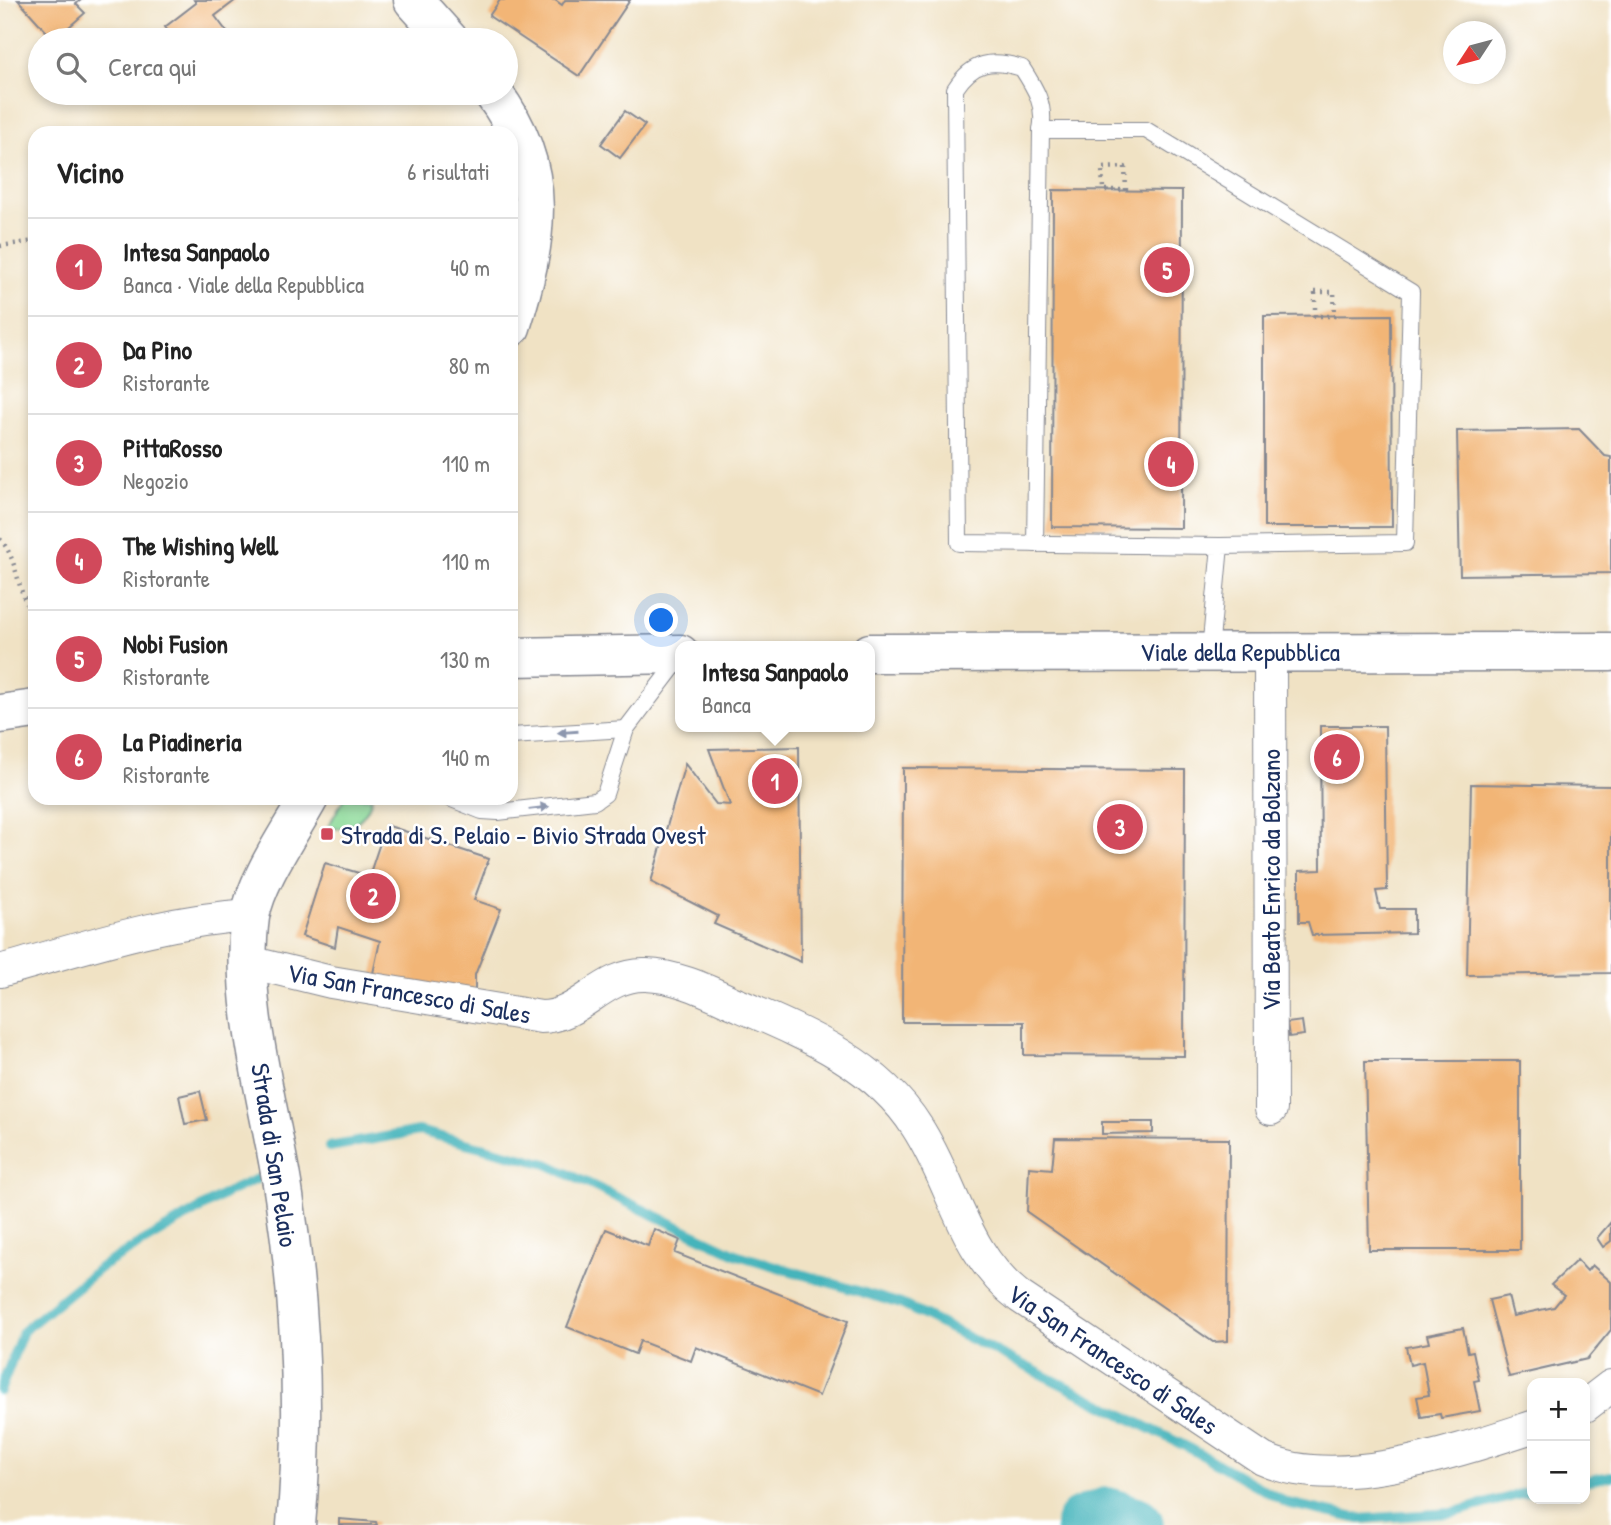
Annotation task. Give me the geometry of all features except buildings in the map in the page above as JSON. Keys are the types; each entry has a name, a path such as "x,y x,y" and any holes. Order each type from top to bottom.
{"main road":[{"path":"413,0 438,28"},
{"path":"502,105 514,126"},
{"path":"518,135 531,177 535,230 529,270 518,305"},
{"name":"Viale della Repubblica","path":"875,653 1611,652"},
{"path":"518,657 675,655"},
{"path":"0,714 28,710"},
{"name":"Strada di San Pelaio","path":"296,1525 303,1452 300,1321 284,1196 253,1013 249,962 251,915 263,881 305,805"}],"street":[{"name":"Via Beato Enrico da Bolzano","path":"1270,651 1271,1109"},
{"path":"0,971 159,926 213,917 251,915"},
{"name":"Via San Francesco di Sales","path":"249,962 331,982 541,1017 562,1015 607,984 629,975 658,975 695,985 814,1039 887,1089 918,1129 965,1229 996,1277 1031,1305 1263,1459 1305,1472 1352,1472 1527,1428"},
{"path":"1590,1402 1611,1386"}],"lane":[{"path":"1035,544 1041,130 1043,120 1039,94 1022,68 1001,62 985,63 964,74 955,89 959,543 1035,544 1220,546 1405,543 1411,292 1146,130 1041,130"},
{"path":"1210,651 1220,546"},
{"path":"467,805 498,813 595,801 605,794 626,729 675,663"},
{"path":"518,736 626,729"}],"path":[{"path":"1125,167 1126,190 1103,190 1102,169 1125,167"},
{"path":"0,246 28,242"},
{"path":"1315,292 1334,292 1335,316 1315,316 1315,292"},
{"path":"0,539 9,550 21,593 28,604"}],"green space":[{"path":"340,805 369,805 362,817 352,825 331,829 328,827"}],"waterway":[{"path":"329,1147 419,1131 547,1164 738,1255 901,1304 1193,1450 1287,1503 1360,1519 1452,1513 1527,1492"},
{"path":"0,1391 23,1331 101,1267 228,1192 257,1179"},
{"path":"1590,1480 1611,1476"},
{"path":"1084,1525 1107,1516 1135,1525"}],"place":[{"name":"Nobi Fusion","path":"1167,270"},
{"name":"The Wishing Well","path":"1171,464"},
{"name":"La Piadineria","path":"1337,757"},
{"name":"Intesa Sanpaolo","path":"775,781"},
{"name":"PittaRosso","path":"1120,827"},
{"name":"Strada di S. Pelaio - Bivio Strada Ovest","path":"327,834"},
{"name":"Da Pino","path":"373,896"}]}
